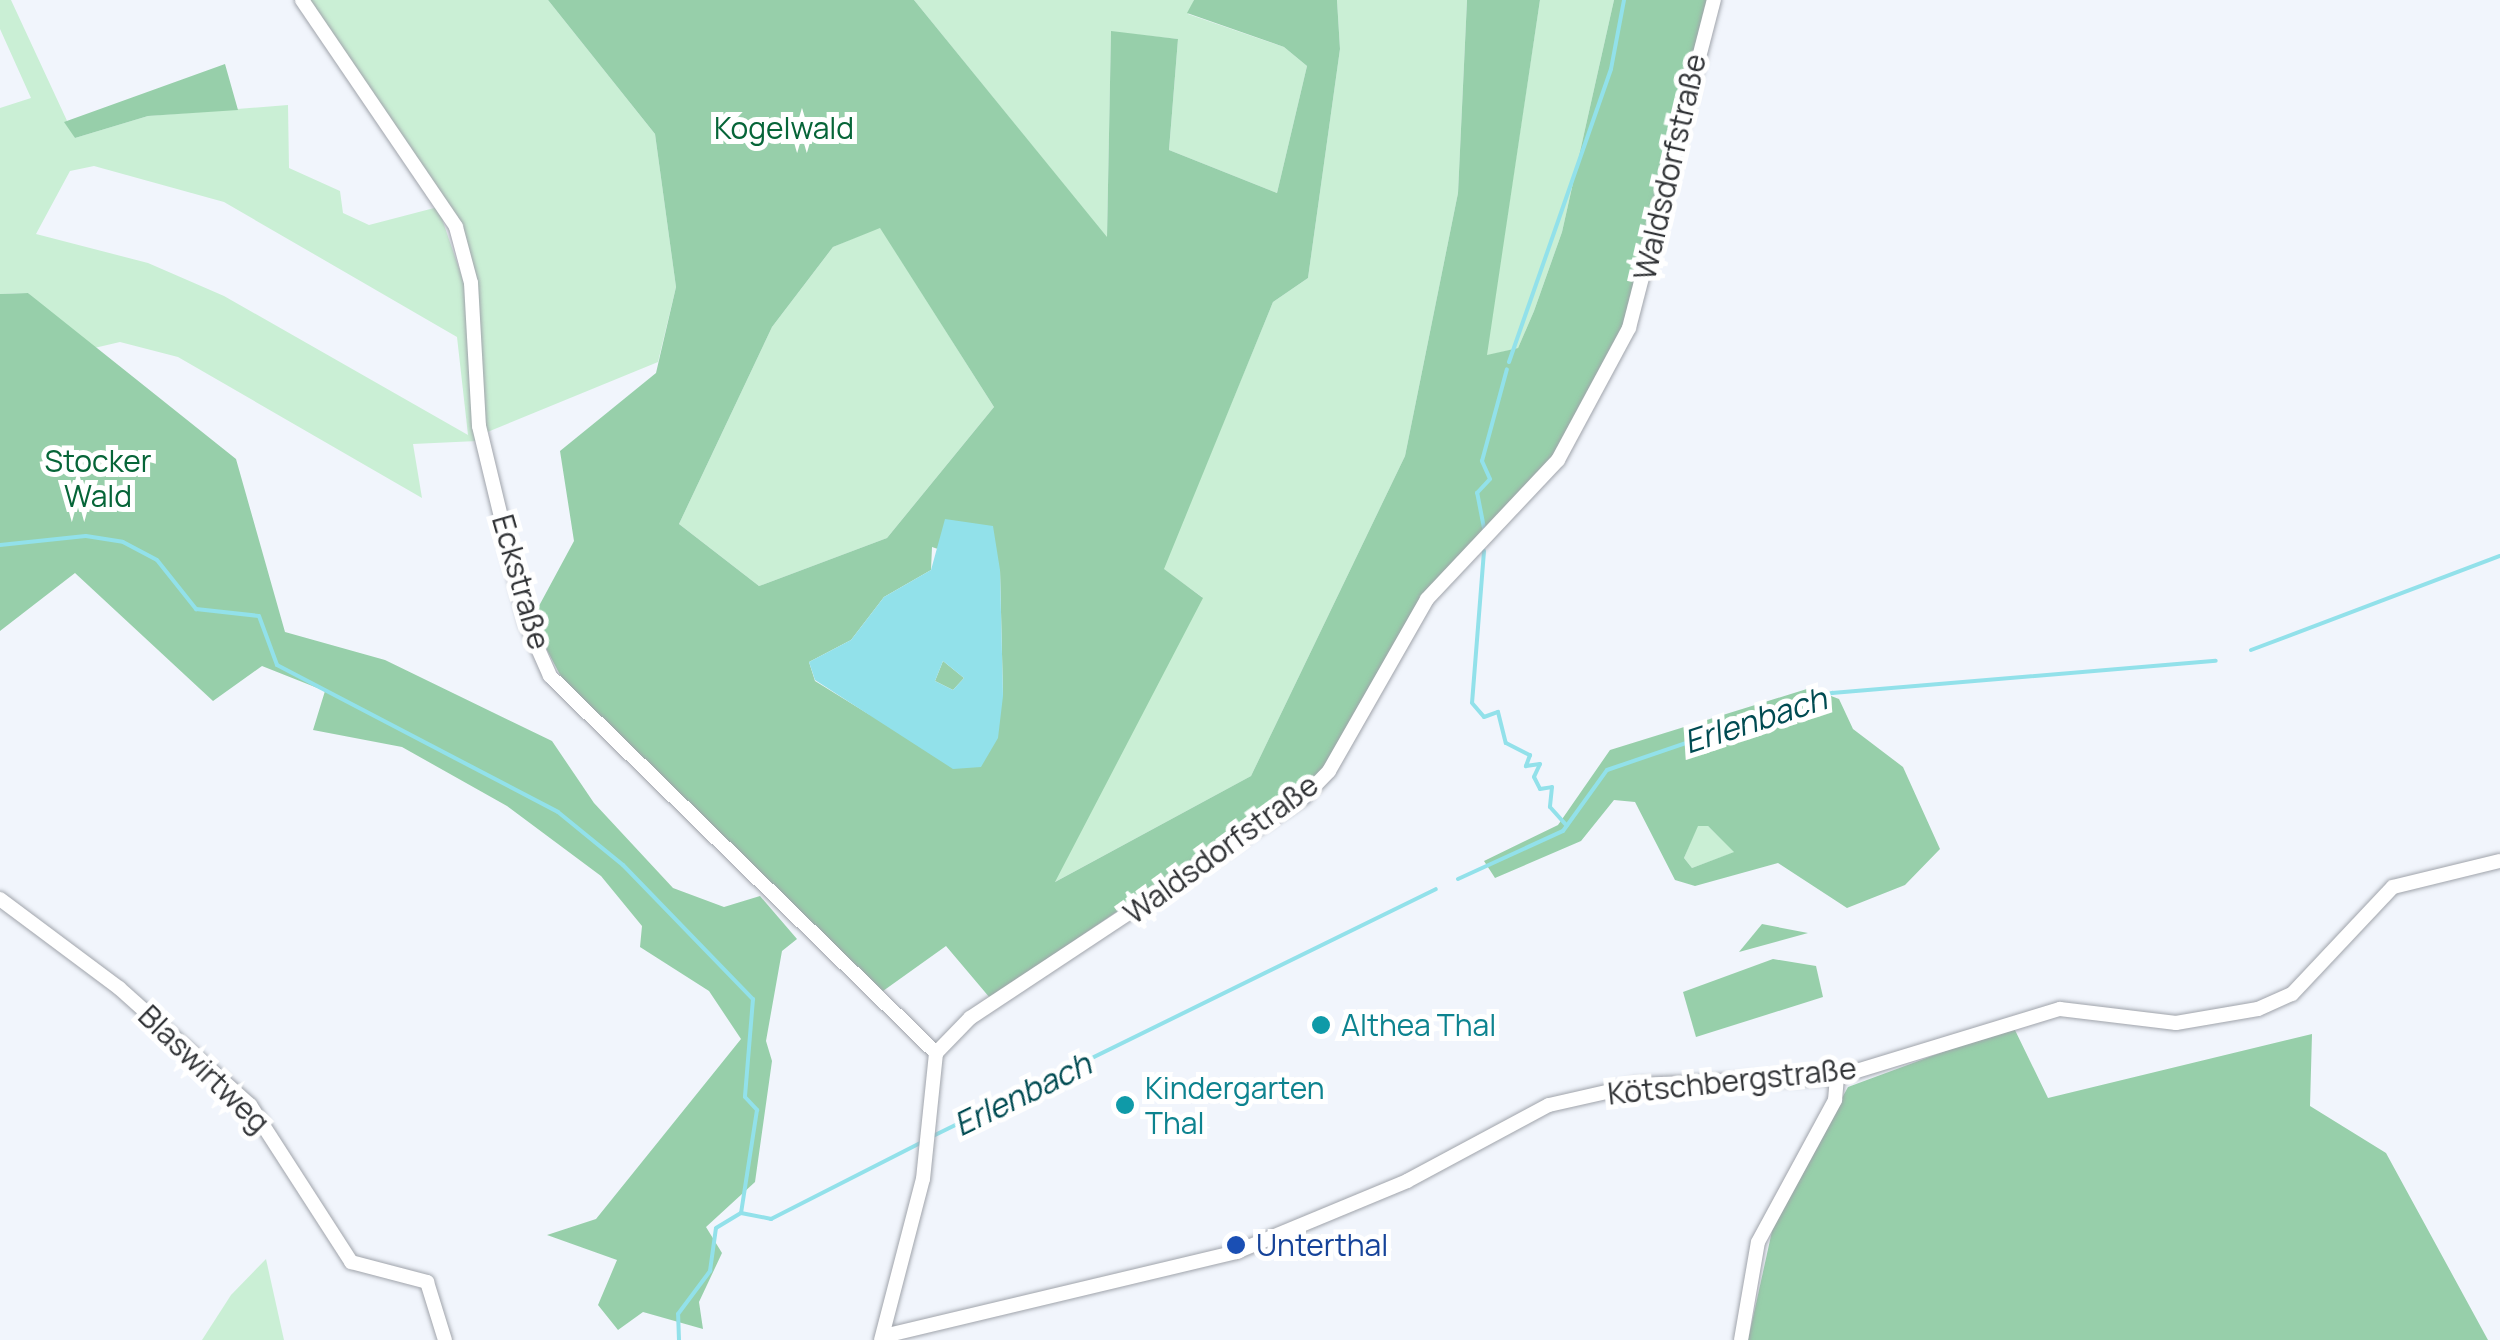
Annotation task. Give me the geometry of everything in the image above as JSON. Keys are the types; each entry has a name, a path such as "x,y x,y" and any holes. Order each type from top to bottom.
{"street":[{"name":"Eckstraße","path":"302,0 456,227 471,283 479,426 527,624 550,676 936,1053"},
{"name":"Waldsdorfstraße","path":"936,1053 970,1018 1304,797 1328,771 1426,599 1558,460 1629,328 1714,0"},
{"name":"Kötschbergstraße","path":"882,1338 1236,1252 1406,1181 1549,1105 1637,1085 1837,1077 2036,1012 2078,1007 2176,1023 2269,1006 2292,994 2393,886 2500,861"},
{"name":"Blaswirtweg","path":"0,900 119,988 250,1105 351,1262 427,1282 445,1340"},
{"path":"882,1338 928,1147 936,1053"},
{"path":"1740,1340 1758,1242 1835,1100 1837,1077"}],"green space":[{"path":"0,0 11,0 75,138 148,116 288,105 289,168 340,191 343,213 369,225 438,207 465,286 477,441 413,444 422,498 178,357 120,342 90,349 28,293 0,294 0,108 31,98 0,29","holes":["94,166 224,202 457,337 468,435 224,296 148,263 36,234 70,171"]},
{"path":"307,0 548,0 655,134 676,287 658,362 485,433 478,331 441,193"},
{"name":"Kogelwald","path":"548,0 914,0 1107,237 1111,31 1178,39 1169,150 1277,193 1307,66 1284,47 1187,13 1194,0 1337,0 1340,49 1308,278 1273,302 1164,569 1203,598 1055,882 1251,776 1405,456 1458,193 1467,0 1540,0 1487,355 1518,348 1534,311 1562,232 1614,0 1709,0 1637,300 1556,458 1424,595 1325,770 990,998 946,946 883,991 568,690 537,631 533,617 574,541 560,451 656,373 676,287 655,134","holes":["880,228 994,407 887,538 759,586 679,524 772,327 833,247","932,547 1000,570 1003,696 870,715 815,681 809,662 851,640 884,597 931,570"]},
{"path":"914,0 1194,0 1188,14 1284,47 1307,66 1277,193 1169,150 1178,39 1111,32 1107,238"},
{"path":"1337,0 1467,0 1458,193 1405,456 1251,776 1053,883 1202,597 1163,569 1273,302 1308,278 1340,49"},
{"path":"1540,0 1614,0 1562,232 1534,311 1518,348 1486,356"},
{"path":"225,64 238,110 148,116 75,138 64,122"},
{"path":"880,227 994,407 887,538 759,586 679,524 772,327 833,247"},
{"name":"Stocker Wald","path":"28,293 236,459 285,632 385,660 552,741 594,803 673,888 724,907 760,896 797,939 782,951 766,1041 772,1061 755,1182 706,1227 722,1253 699,1302 703,1329 643,1312 618,1330 598,1305 617,1260 547,1235 596,1219 741,1039 709,991 640,947 642,926 601,876 507,806 402,747 313,730 325,691 262,666 213,701 75,573 0,631 0,294"},
{"path":"943,661 964,678 953,690 935,681"},
{"path":"1810,688 1839,699 1853,729 1903,767 1940,849 1905,885 1847,908 1778,863 1695,886 1675,880 1635,802 1614,800 1581,841 1495,878 1484,861 1558,825 1610,750","holes":["1698,826 1708,826 1734,852 1692,868 1684,858"]},
{"path":"1697,826 1708,826 1735,852 1692,868 1684,858"},
{"path":"1762,924 1808,933 1739,952"},
{"path":"1773,959 1816,966 1823,997 1696,1037 1683,992"},
{"path":"2013,1026 2048,1098 2312,1034 2310,1106 2386,1153 2488,1340 1748,1340 1774,1222 1848,1087"},
{"path":"266,1259 284,1340 202,1340 231,1295"}],"water":[{"path":"945,519 993,526 1000,570 1003,696 998,738 981,767 953,769 815,680 809,662 851,640 884,597 931,570","holes":["943,661 964,678 953,690 935,681"]}],"waterway":[{"path":"1509,362 1611,69 1624,0"},
{"path":"1484,528 1477,493 1490,479 1482,461 1507,369"},
{"path":"0,545 86,536 123,542 157,560 196,609 259,616 277,665 558,812 623,865 753,999 745,1097 757,1110 741,1213"},
{"path":"1484,551 1472,703 1484,717 1498,712 1506,743 1530,755 1526,766 1540,764 1534,777 1540,789 1552,787 1550,807 1567,826"},
{"name":"Erlenbach","path":"2251,650 2500,556"},
{"name":"Erlenbach","path":"1458,879 1563,831 1607,770 1832,693 2216,661"},
{"name":"Erlenbach","path":"933,1136 1436,889"},
{"name":"Erlenbach","path":"679,1340 678,1314 710,1271 716,1228 741,1213 771,1219 920,1143"}],"place":[{"name":"Althea Thal","path":"1321,1025"},
{"name":"Kindergarten Thal","path":"1125,1105"},
{"name":"Unterthal","path":"1236,1245"}]}
